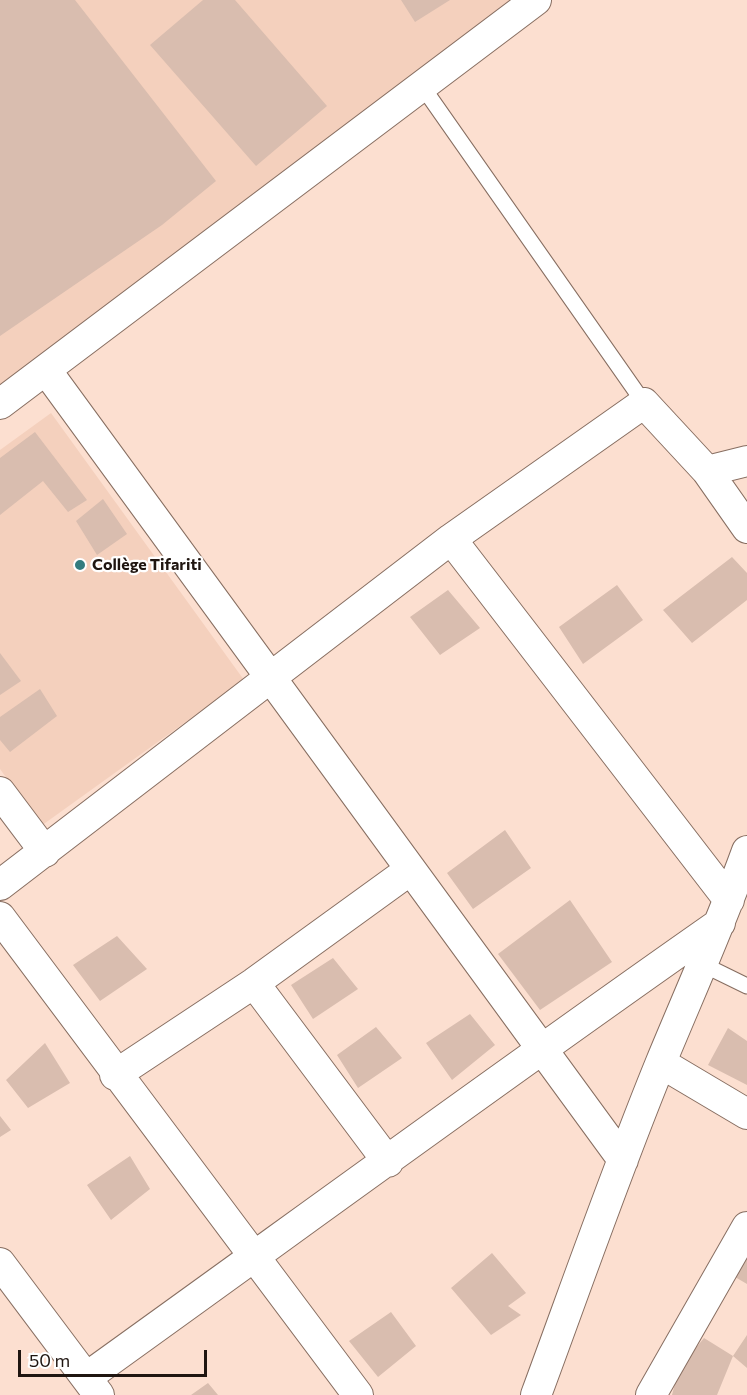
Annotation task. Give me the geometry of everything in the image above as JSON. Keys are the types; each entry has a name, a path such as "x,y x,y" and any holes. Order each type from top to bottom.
{"street":[{"path":"0,404 536,0"},
{"path":"46,370 623,1160"},
{"path":"0,885 451,539 644,403 707,471 747,528"},
{"path":"707,471 747,461"},
{"path":"451,539 724,911"},
{"path":"0,792 45,852"},
{"path":"536,1395 623,1160 661,1063 704,965 747,851"},
{"path":"115,1075 254,983 410,870"},
{"path":"0,1263 93,1386 253,1258 388,1162 724,911"},
{"path":"0,917 115,1075 358,1395"},
{"path":"254,983 388,1162"},
{"path":"661,1063 747,1114"},
{"path":"651,1395 747,1227"}],"lane":[{"path":"422,86 644,403"},
{"path":"704,965 747,986"}],"shaded area":[{"path":"0,0 551,0 0,406"},
{"name":"Collège Tifariti","path":"51,413 244,680 41,826 0,769 0,450"}],"building":[{"path":"0,0 75,0 216,181 162,225 0,336"},
{"path":"203,0 235,0 327,106 256,166 150,45"},
{"path":"401,0 450,0 415,22"},
{"path":"35,432 87,500 68,512 43,481 0,515 0,458"},
{"path":"103,499 127,534 97,555 76,521"},
{"path":"732,557 747,573 747,600 692,643 663,610"},
{"path":"617,585 643,620 583,664 559,627"},
{"path":"448,590 480,628 440,655 410,617"},
{"path":"0,653 21,681 0,695"},
{"path":"40,689 57,716 10,752 0,740 0,717"},
{"path":"505,830 531,868 473,909 447,873"},
{"path":"570,900 612,962 540,1010 498,954"},
{"path":"117,936 147,969 100,1001 73,965"},
{"path":"333,958 358,989 313,1019 291,985"},
{"path":"470,1014 495,1045 452,1080 426,1043"},
{"path":"376,1027 402,1058 358,1088 337,1055"},
{"path":"728,1028 747,1041 747,1085 708,1065"},
{"path":"45,1043 70,1083 28,1108 6,1080"},
{"path":"0,1116 11,1130 0,1137"},
{"path":"130,1156 150,1189 111,1220 87,1185"},
{"path":"747,1251 747,1284 735,1277"},
{"path":"492,1253 526,1293 508,1306 521,1315 491,1335 451,1288"},
{"path":"391,1312 416,1346 378,1377 349,1341"},
{"path":"747,1335 747,1368 733,1356"},
{"path":"704,1338 733,1356 717,1395 672,1395 679,1368"},
{"path":"208,1383 218,1395 191,1395"}],"place":[{"name":"Collège Tifariti","path":"80,565"}]}
